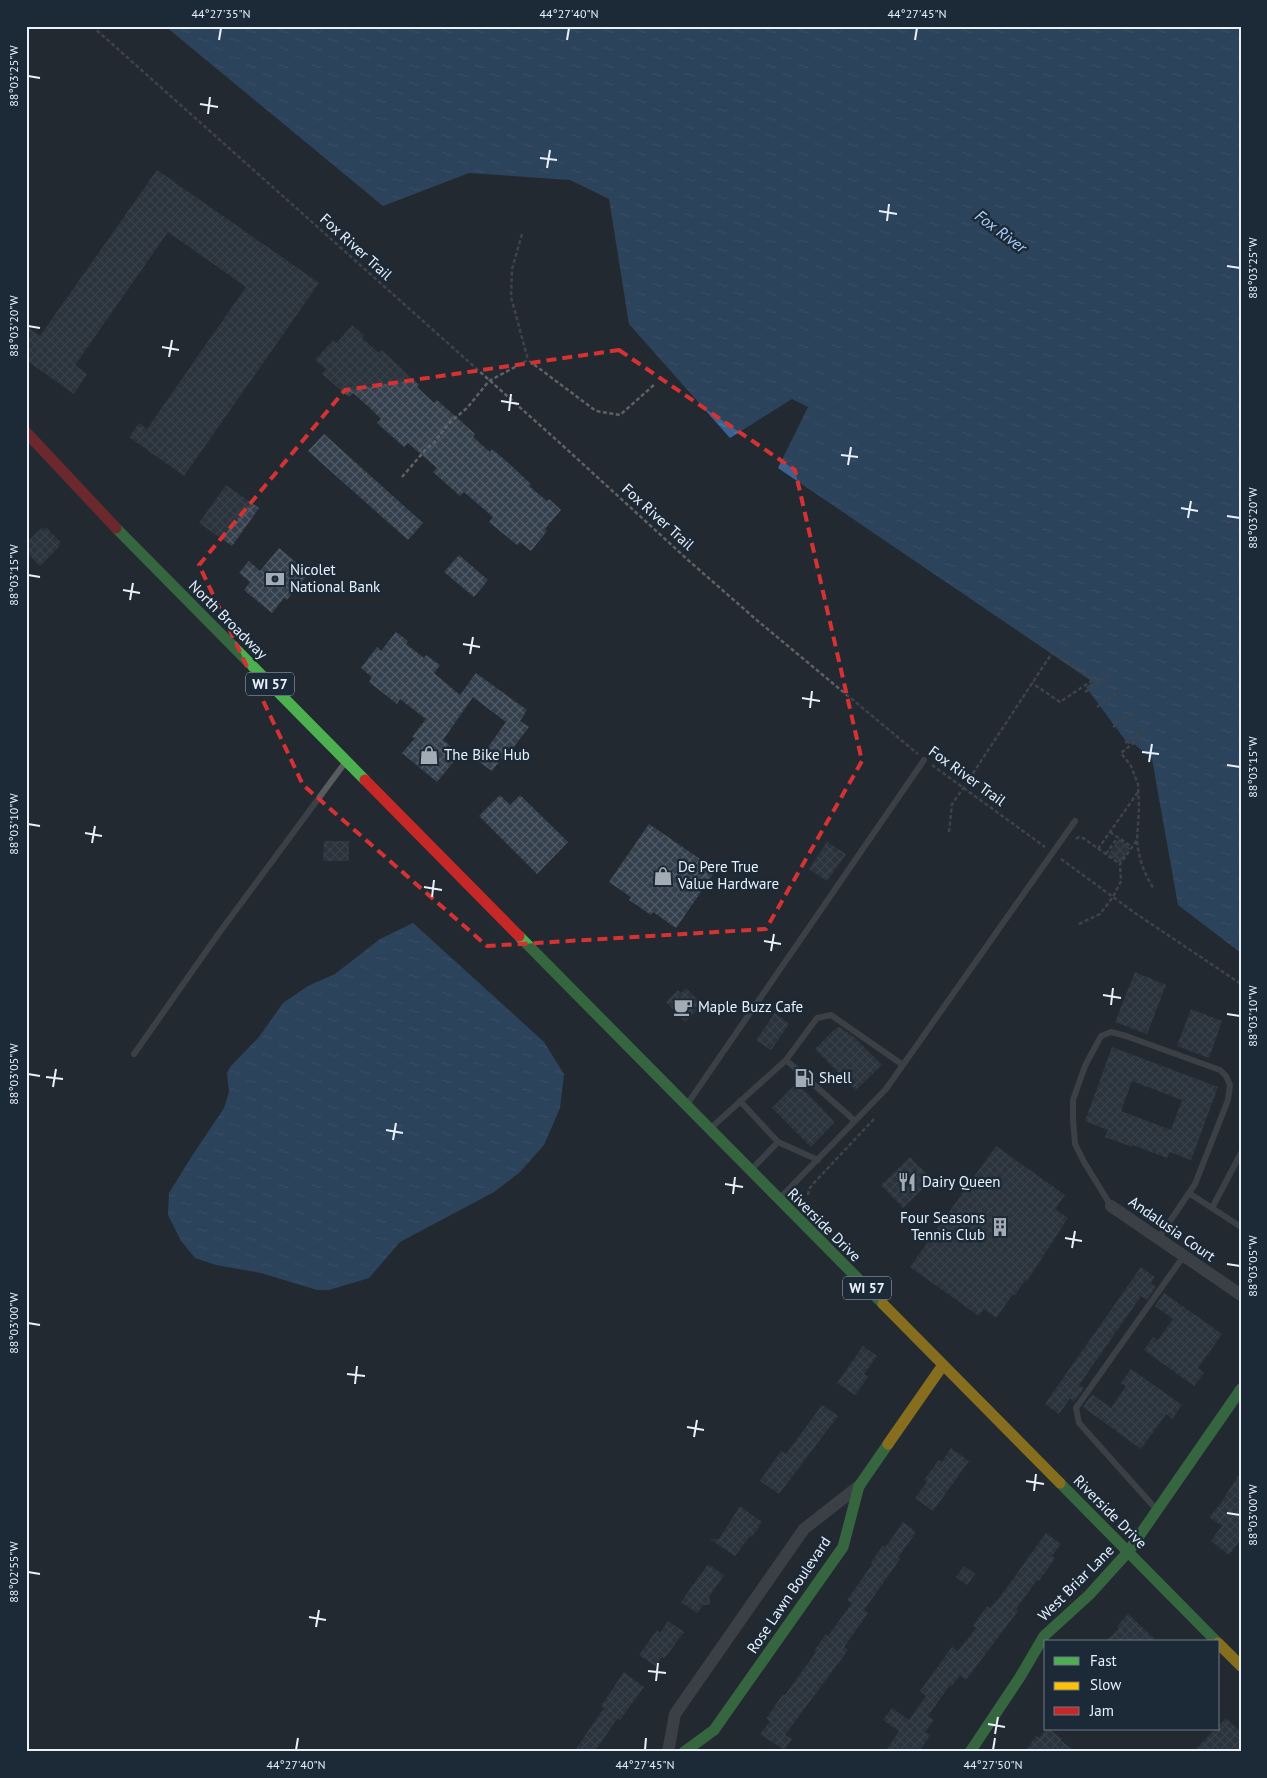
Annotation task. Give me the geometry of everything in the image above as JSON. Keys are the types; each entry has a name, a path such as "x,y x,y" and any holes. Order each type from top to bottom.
{"main road":[{"name":"North Broadway","path":"26,432 112,524 518,934"},
{"name":"Riverside Drive","path":"518,934 750,1171 1216,1640"},
{"name":"Rose Lawn Boulevard","path":"684,1752 714,1730 843,1547 859,1486 943,1365"},
{"name":"West Briar Lane","path":"970,1752 1020,1677 1044,1636 1090,1595 1128,1552 1241,1389"},
{"name":"Riverside Drive","path":"1220,1644 1241,1666"}],"street":[{"name":"Andalusia Court","path":"1111,1206 1241,1295"},
{"path":"668,1752 675,1714 804,1529 859,1486"}],"lane":[{"path":"686,1106 924,760"},
{"path":"134,1054 219,933 346,761"},
{"path":"779,1200 886,1089 1075,821"},
{"path":"709,1129 786,1060 817,1018 831,1015 903,1066"},
{"path":"1111,1206 1075,1144 1073,1119 1073,1100 1085,1066 1101,1036 1111,1032 1220,1070 1226,1076 1230,1085 1228,1100 1195,1184 1158,1239"},
{"path":"786,1060 855,1121"},
{"path":"740,1101 778,1142 818,1160"},
{"path":"750,1171 778,1142"},
{"path":"1212,1208 1241,1153"},
{"path":"1189,1193 1241,1227"},
{"path":"1157,1510 1079,1423 1076,1408 1183,1257"}],"path":[{"name":"Fox River Trail","path":"92,26 752,616 924,760 964,787 1113,897 1241,984"},
{"path":"522,234 512,269 511,297 528,360 596,411 620,415 655,384"},
{"path":"402,477 427,448 434,444 449,423 467,408 489,381 528,360"},
{"path":"949,832 952,804 1052,652 1093,680 1060,702 1032,683"},
{"path":"1085,692 1110,674"},
{"path":"1097,707 1120,691"},
{"path":"1113,727 1135,710"},
{"path":"1125,743 1148,726"},
{"path":"1140,738 1121,753 1136,776 1138,790 1137,840 1140,860 1154,889"},
{"path":"1120,864 1098,849 1138,790"},
{"path":"1110,832 1132,847"},
{"path":"1106,854 1118,837"},
{"path":"1079,924 1100,914 1113,897 1121,881 1120,864 1137,840"}],"highlighted area":[{"path":"619,350 795,470 862,761 766,929 487,946 303,785 199,565 345,390"}],"water":[{"name":"Fox River","path":"165,26 1241,26 1241,953 1178,905 1152,759 1133,743 1128,744 1086,687 1093,682 778,468 808,407 792,399 730,438 629,324 609,199 570,180 469,173 383,206"},
{"path":"413,923 544,1042 564,1074 560,1108 544,1145 520,1172 494,1192 400,1242 369,1278 329,1290 317,1290 261,1273 216,1265 195,1258 181,1241 168,1215 169,1193 224,1108 229,1092 227,1073 230,1067 259,1037 283,1003 308,986 335,974 380,939"}],"building":[{"path":"157,170 319,283 184,476 129,437 139,423 147,429 246,287 168,232 75,365 87,374 74,394 26,360 26,326 40,336"},
{"path":"352,325 364,335 362,338 379,353 382,350 419,385 417,387 434,403 437,400 475,434 473,437 490,452 492,449 531,484 529,486 547,501 549,499 561,510 545,529 547,531 531,551 520,542 517,545 489,522 493,517 464,492 460,496 433,472 437,468 408,443 404,447 377,423 381,419 353,393 349,397 322,374 326,369 315,360 333,340 337,343"},
{"path":"324,434 423,523 408,540 308,451"},
{"path":"226,485 259,508 232,546 199,523"},
{"path":"46,527 61,543 40,566 26,552 26,543 42,528 43,530"},
{"name":"Nicolet National Bank","path":"279,548 309,573 287,600 284,598 272,613 244,590 250,582 239,573 249,561 260,571"},
{"path":"459,555 488,580 474,597 444,572"},
{"path":"396,632 408,641 406,644 424,658 426,655 440,665 434,673 460,695 476,673 527,710 520,721 529,727 512,749 510,747 492,771 478,761 506,722 473,697 443,740 460,754 437,782 402,753 415,738 412,737 426,719 400,699 397,704 369,682 372,677 361,668 377,647 381,651"},
{"path":"500,795 510,805 520,795 568,842 537,874 479,816"},
{"path":"649,824 716,870 676,928 653,912 651,915 629,900 631,897 609,882"},
{"path":"1119,839 1130,848 1120,863 1108,855"},
{"path":"324,841 349,841 349,861 323,861"},
{"path":"827,842 846,854 827,881 809,869"},
{"path":"1135,972 1166,985 1147,1034 1115,1022"},
{"path":"686,988 701,1003 685,1022 666,1002 678,990 681,993"},
{"path":"1191,1009 1222,1021 1209,1058 1177,1046"},
{"path":"775,1013 789,1024 771,1050 756,1040"},
{"path":"840,1027 854,1037 882,1065 856,1090 815,1049 836,1028"},
{"path":"1112,1047 1218,1087 1191,1160 1170,1152 1167,1158 1133,1145 1132,1147 1105,1137 1108,1130 1085,1121","holes":["1132,1081 1182,1100 1171,1130 1121,1111"]},
{"path":"797,1083 835,1122 811,1147 772,1108"},
{"name":"Four Seasons Tennis Club","path":"996,1146 1065,1195 1055,1209 1068,1218 1027,1281 1025,1280 1015,1295 1013,1294 996,1318 984,1309 979,1316 910,1267"},
{"name":"Dairy Queen","path":"910,1157 932,1179 903,1208 881,1185"},
{"path":"1141,1267 1155,1277 1151,1283 1156,1287 1147,1300 1141,1296 1079,1385 1084,1388 1074,1402 1070,1398 1059,1414 1045,1404"},
{"path":"1164,1293 1222,1334 1198,1368 1204,1373 1194,1386 1144,1350 1153,1337 1158,1340 1173,1319 1155,1306"},
{"path":"863,1346 877,1356 864,1374 868,1377 855,1395 837,1383"},
{"path":"1131,1369 1182,1405 1172,1419 1166,1414 1141,1449 1083,1407 1092,1394 1111,1408 1126,1386 1121,1383"},
{"path":"822,1405 838,1416 779,1494 760,1481 781,1451 786,1454"},
{"path":"951,1448 969,1461 933,1511 915,1498 927,1482 924,1480 939,1460 942,1462"},
{"path":"1241,1471 1241,1539 1229,1555 1211,1541 1222,1526 1209,1517 1221,1503"},
{"path":"740,1506 762,1522 735,1556 710,1539 719,1539"},
{"path":"903,1522 916,1532 898,1558 900,1559 864,1610 868,1613 844,1647 848,1650 785,1735 792,1739 784,1750 760,1734 770,1721 766,1719 816,1652 814,1651 826,1634 828,1636 852,1603 847,1600 873,1563 871,1562 883,1546 885,1547 890,1541"},
{"path":"1046,1533 1061,1544 1052,1556 1055,1558 1039,1581 1037,1580 1016,1609 1018,1611 966,1680 960,1675 952,1686 950,1685 928,1716 934,1720 925,1732 930,1735 919,1752 885,1752 899,1731 883,1720 892,1708 909,1720 926,1696 920,1691 952,1647 958,1651 976,1628 973,1626 987,1606 990,1608 1000,1597"},
{"path":"708,1564 724,1575 709,1597 711,1605 703,1605 697,1613 681,1602"},
{"path":"964,1566 975,1574 967,1585 956,1577"},
{"path":"1128,1614 1156,1640 1107,1640 1119,1628 1117,1626"},
{"path":"668,1621 684,1632 664,1659 662,1657 655,1666 639,1655 657,1630 660,1633"},
{"path":"624,1672 644,1687 620,1720 618,1718 594,1752 574,1752 604,1708 601,1706"},
{"path":"1226,1718 1241,1732 1241,1752 1193,1752 1214,1730 1220,1730 1220,1724"},
{"path":"1045,1730 1050,1730 1076,1752 1025,1752 1036,1736 1039,1738"}],"traffic: fast":[{"path":"116,528 365,780"},
{"path":"519,936 883,1304"},
{"path":"970,1752 1020,1677 1044,1636 1089,1595 1128,1552 1241,1389"},
{"path":"684,1752 714,1730 843,1547 859,1486 888,1444"},
{"path":"1060,1483 1215,1640"}],"traffic: slow":[{"path":"883,1304 1060,1483"},
{"path":"888,1444 943,1365"},
{"path":"1220,1645 1241,1666"}],"traffic: jam":[{"path":"26,432 116,528"},
{"path":"365,780 519,936"}],"place":[{"name":"Nicolet National Bank","path":"275,579"},
{"name":"The Bike Hub","path":"429,755"},
{"name":"De Pere True Value Hardware","path":"663,876"},
{"name":"Maple Buzz Cafe","path":"683,1007"},
{"name":"Shell","path":"804,1078"},
{"name":"Dairy Queen","path":"907,1182"},
{"name":"Four Seasons Tennis Club","path":"1000,1227"}]}
